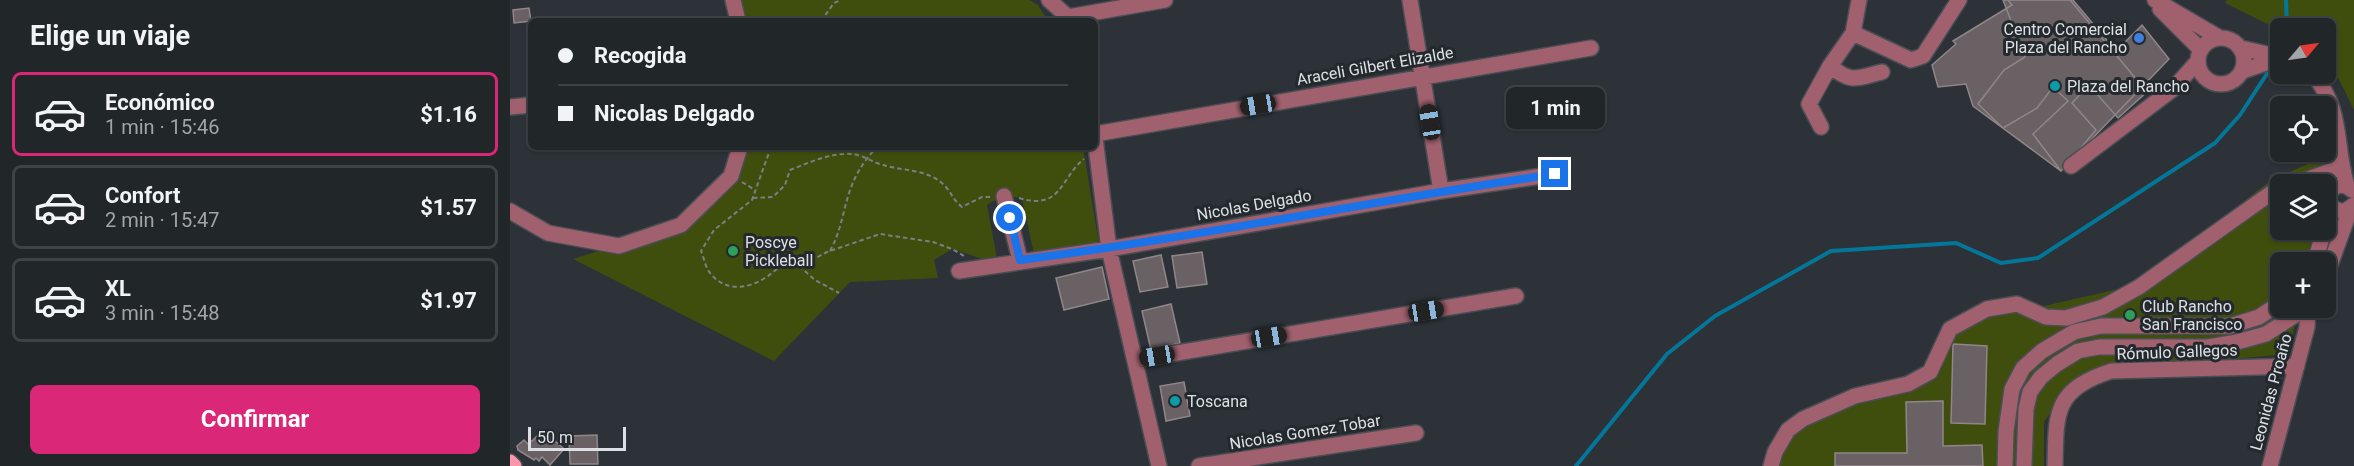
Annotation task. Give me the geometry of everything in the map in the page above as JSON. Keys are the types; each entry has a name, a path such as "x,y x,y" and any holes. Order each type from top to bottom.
{"main road":[{"path":"510,462 514,466"}],"street":[{"path":"734,0 737,18"},
{"path":"1049,0 1067,18"},
{"path":"1073,18 1164,0"},
{"path":"1410,0 1441,191"},
{"path":"1821,127 1809,104 1830,66 1853,33 1859,0"},
{"path":"1853,33 1911,60 1923,56 1959,0"},
{"path":"2153,0 2220,38 2235,42 2241,48 2245,63 2243,71 2234,81 2227,84 2207,80 2200,71 2199,55 2153,0"},
{"path":"2071,166 2173,89 2212,39 2220,38"},
{"name":"Araceli Gilbert Elizalde","path":"1098,135 1422,76 1591,48"},
{"path":"2241,48 2270,55"},
{"path":"2243,71 2270,62"},
{"path":"1830,66 1844,78 1851,79 1882,72"},
{"path":"2173,89 2207,80"},
{"path":"2322,84 2334,110 2346,188"},
{"path":"510,107 528,105"},
{"path":"510,211 548,233 619,246 681,225 730,176 739,150"},
{"path":"1097,150 1109,249 1159,466"},
{"path":"2322,174 2341,167"},
{"name":"Nicolas Delgado","path":"959,271 1020,260 1109,249 1441,191 1555,174"},
{"path":"1771,466 1775,452 1788,430 1803,419 1855,396 1908,384 1930,372 1950,329 1987,309 2017,304 2046,317 2066,318 2103,307 2139,287 2270,195"},
{"path":"1004,196 1020,260"},
{"path":"2336,210 2338,212 2352,208"},
{"path":"2331,252 2352,208"},
{"path":"1135,360 1516,296"},
{"path":"2005,466 2006,430 2012,389 2024,368 2036,357 2074,332 2101,326 2230,326 2259,317 2270,310"},
{"path":"2024,466 2025,410 2030,392 2041,377 2078,351 2099,347 2208,347 2266,334 2291,318"},
{"name":"Leonidas Proaño","path":"2307,318 2307,327"},
{"name":"Leonidas Proaño","path":"2270,466 2307,327 2312,318"},
{"path":"2074,332 2078,351"},
{"name":"Rómulo Gallegos","path":"2055,466 2055,426 2063,401 2088,379 2111,371 2297,366"},
{"name":"Nicolas Gomez Tobar","path":"1199,466 1416,433"}],"path":[{"path":"823,18 834,3 841,0"},
{"path":"770,150 753,198 714,230 701,251 709,272 721,283 742,287 759,282 779,269 788,256"},
{"path":"830,251 837,238 850,187 867,159 876,150"},
{"path":"753,198 773,196 785,185 790,170 824,157 859,154 884,165 921,172 945,186 953,200 962,207 982,197 990,196 996,199 1004,196 1036,201 1049,198 1061,190 1075,166 1085,158"},
{"path":"788,256 812,260 830,251 880,234 933,242 952,249 981,267"},
{"path":"788,256 815,280 839,292"}],"green space":[{"path":"738,0 1029,0 1038,5 1046,18 742,18"},
{"path":"2227,0 2354,0 2354,110 2336,73 2336,18 2270,18 2270,25 2225,3"},
{"path":"738,150 1083,150 1099,244 1035,258 1022,199 1000,198 987,205 998,264 952,249 934,260 938,278 850,282 774,361 573,259 678,226 726,180"},
{"name":"Club Rancho San Francisco","path":"2312,162 2326,162 2323,174 2285,174"},
{"name":"Club Rancho San Francisco","path":"2270,181 2270,240 2311,240 2309,252 2270,252 2270,318 2296,318 2289,354 2102,371 2069,385 2044,422 2044,466 1765,466 1784,422 1857,390 1920,373 1946,322 1987,305 2044,306 2136,285"}],"building":[{"name":"Plaza del Rancho","path":"2003,0 2070,0 2147,92 2118,118 2089,85 2072,103 2096,130 2061,171 2033,134 2068,101 2053,87 2037,108 2003,128 1978,104 2004,70 2025,57"},
{"name":"Plaza del Rancho","path":"2008,0 2073,0 2116,51 2142,25 2169,59 2061,171 1973,106 1966,84 1938,87 1932,65 1956,44 1953,41 2012,5"},
{"path":"529,8 531,18 528,18 528,21 514,23 513,10"},
{"path":"1202,252 1207,284 1177,288 1172,256"},
{"path":"1161,255 1168,287 1140,292 1133,261"},
{"path":"1102,267 1109,299 1064,310 1056,278"},
{"path":"1171,304 1180,343 1151,350 1142,311"},
{"path":"1953,344 1987,346 1985,424 1951,423"},
{"name":"Toscana","path":"1184,382 1190,416 1166,421 1160,386"},
{"path":"1943,401 1943,446 1982,445 1983,466 1835,466 1835,453 1907,453 1906,402"},
{"path":"545,432 564,449 550,465 542,457 539,461 536,458 534,460 518,450 517,446 524,440 528,444 530,440 532,441 538,435 540,437"},
{"path":"597,435 598,464 570,464 569,436"}],"waterway":[{"path":"2286,0 2287,18"},
{"path":"1576,466 1667,354 1715,316 1831,251 1956,243 2001,263 2038,258 2215,143 2240,115 2270,69"}],"place":[{"name":"Centro Comercial Plaza del Rancho","path":"2139,38"},
{"name":"Plaza del Rancho","path":"2055,86"},
{"name":"Poscye Pickleball","path":"733,251"},
{"name":"Club Rancho San Francisco","path":"2130,315"},
{"name":"Toscana","path":"1175,401"}],"route":[{"path":"1010,218 1020,260 1109,249 1441,191 1555,174"}]}
